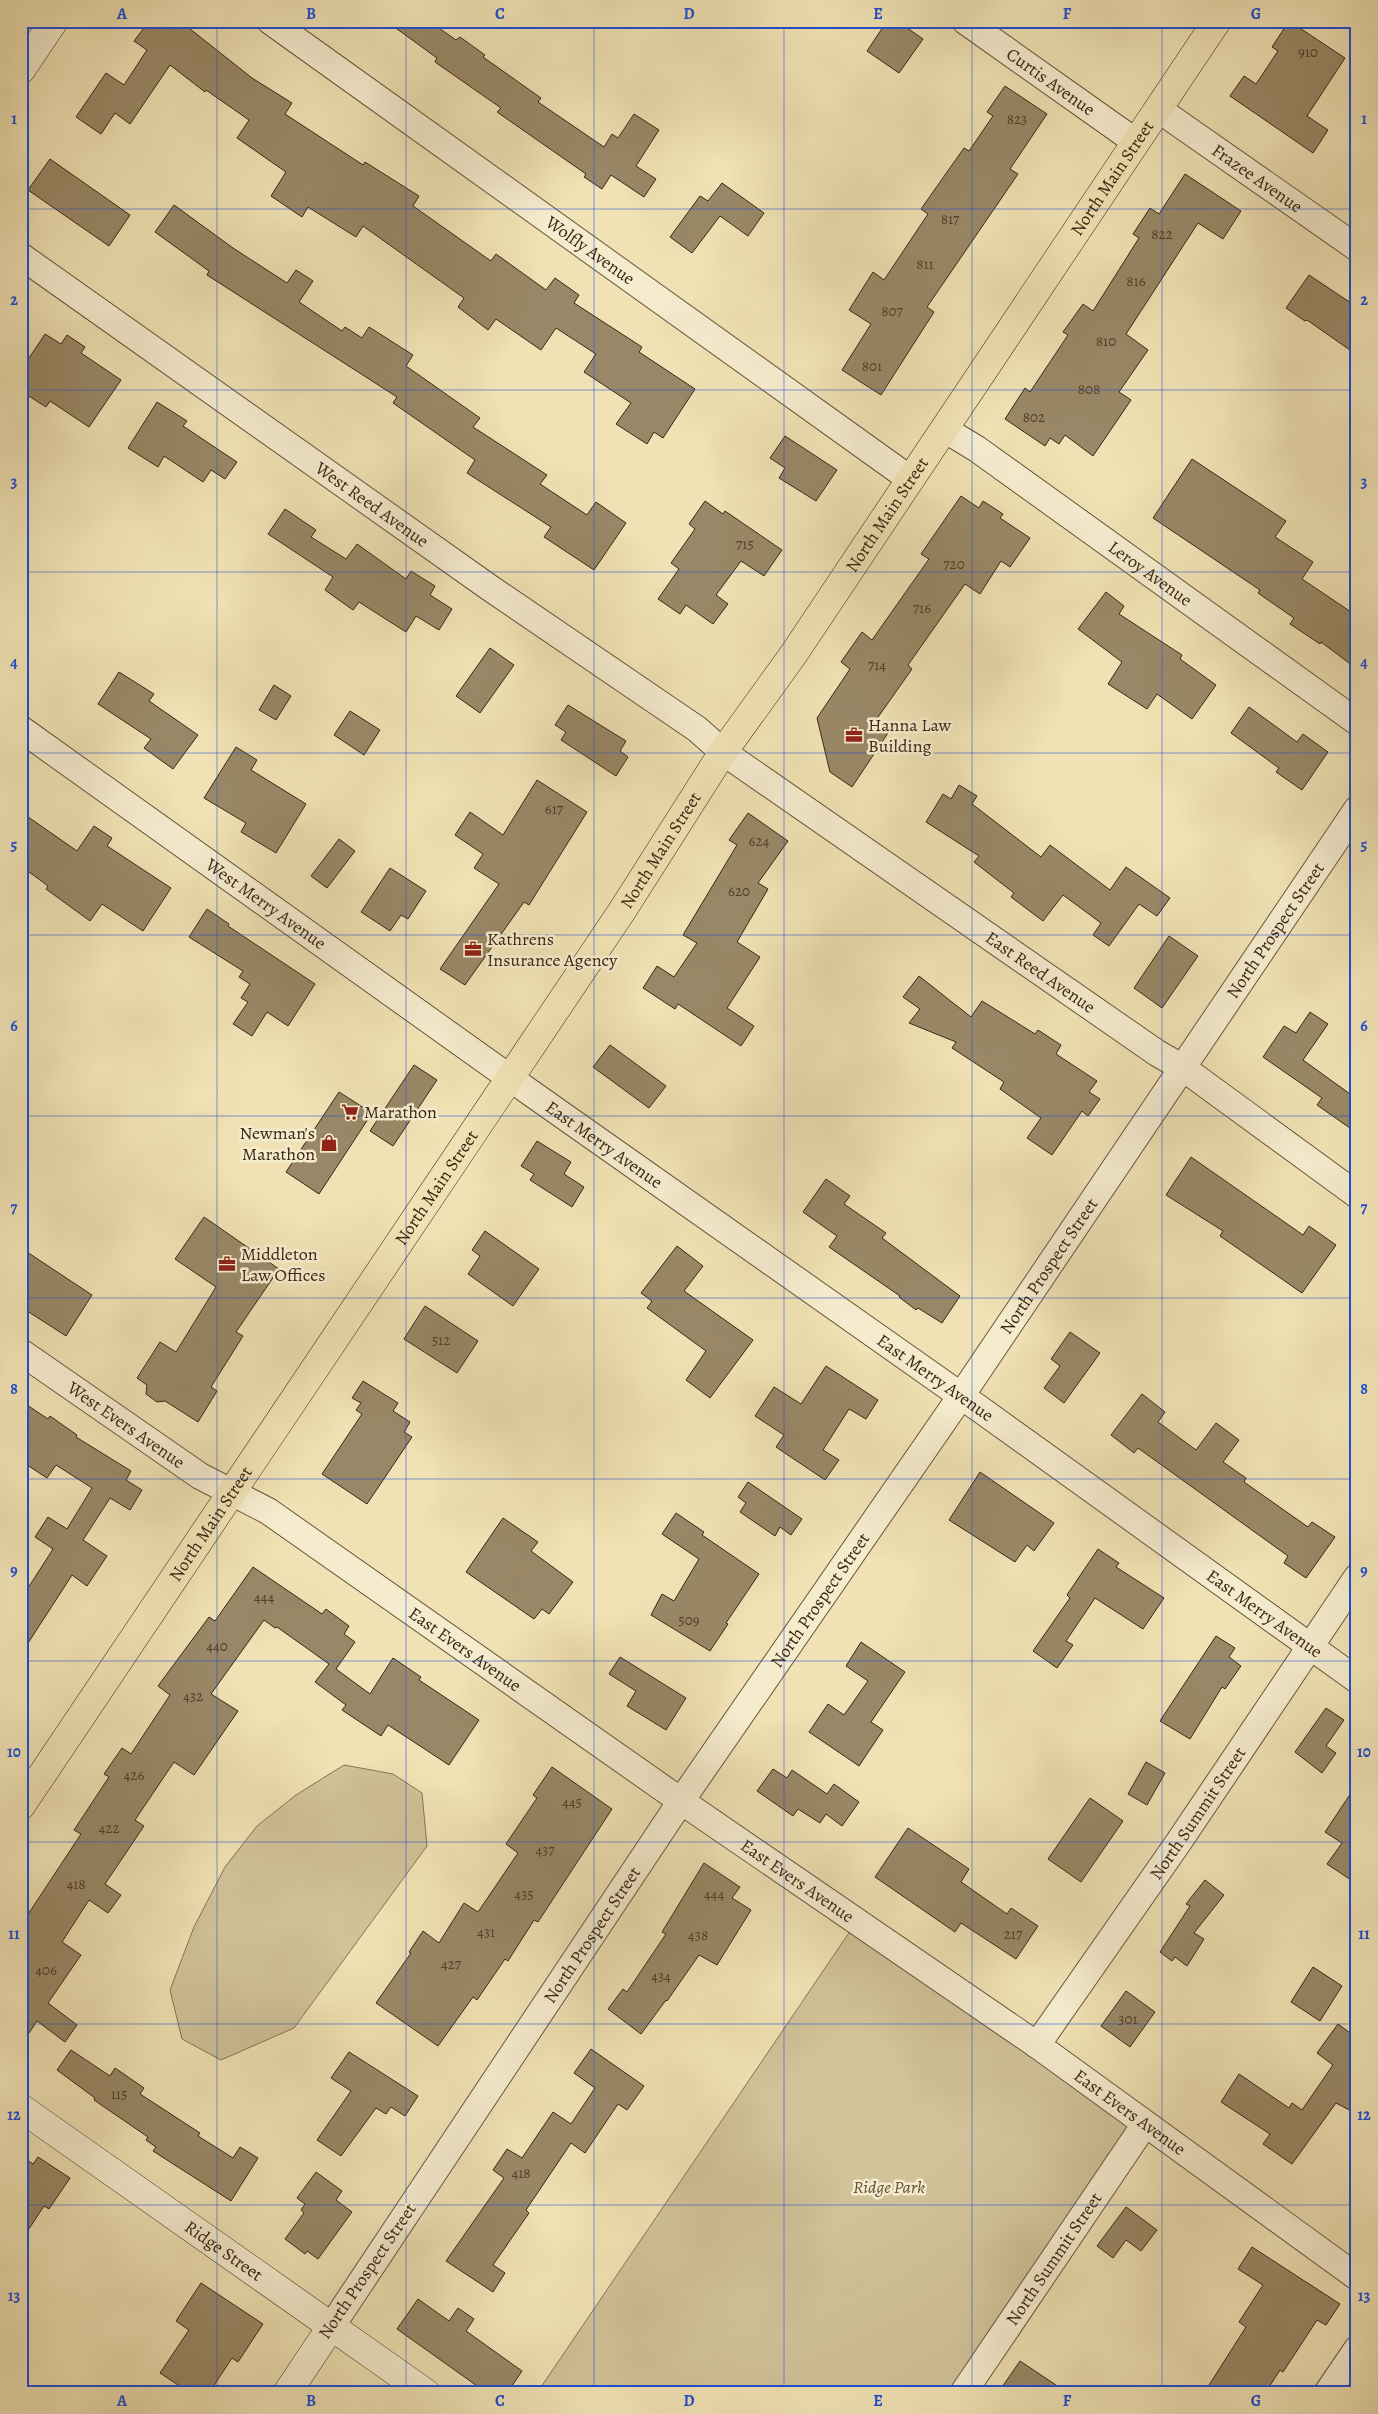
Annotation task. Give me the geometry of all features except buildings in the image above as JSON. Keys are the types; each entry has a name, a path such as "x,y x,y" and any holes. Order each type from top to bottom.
{"main road":[{"name":"North Main Street","path":"25,1792 232,1492 511,1078 622,911 723,752 793,655 1217,21"}],"street":[{"path":"21,70 54,21"},
{"name":"Wolfly Avenue","path":"270,21 910,479"},
{"name":"Curtis Avenue","path":"965,21 1136,142"},
{"name":"Frazee Avenue","path":"1158,109 1357,248"},
{"name":"West Reed Avenue","path":"21,256 490,588 697,729 723,752"},
{"name":"Leroy Avenue","path":"944,429 977,450 1357,722"},
{"name":"West Merry Avenue","path":"21,729 511,1078"},
{"name":"East Reed Avenue","path":"723,752 1157,1054 1183,1068 1357,1195"},
{"name":"North Prospect Street","path":"287,2393 681,1801 961,1396 1357,809"},
{"name":"East Merry Avenue","path":"511,1078 961,1396 1357,1680"},
{"name":"West Evers Avenue","path":"21,1352 194,1472 232,1492"},
{"name":"East Evers Avenue","path":"232,1492 276,1517 681,1801 1037,2045 1357,2277"},
{"name":"North Summit Street","path":"1037,2045 1173,1851 1357,1577"},
{"name":"Ridge Street","path":"21,2108 426,2393"},
{"name":"North Summit Street","path":"962,2393 1145,2124"},
{"path":"1327,2393 1357,2349"}],"green space":[{"path":"344,1765 393,1774 422,1793 427,1846 294,2028 221,2060 182,2039 170,1990 194,1927 225,1867 257,1826 296,1795"},
{"name":"Ridge Park","path":"857,1921 1145,2124 963,2393 537,2393"}],"place":[{"name":"Hanna Law Building","path":"854,735"},
{"name":"Kathrens Insurance Agency","path":"473,949"},
{"name":"Marathon","path":"350,1112"},
{"name":"Newman's Marathon","path":"329,1143"},
{"name":"Middleton Law Offices","path":"227,1264"}]}
